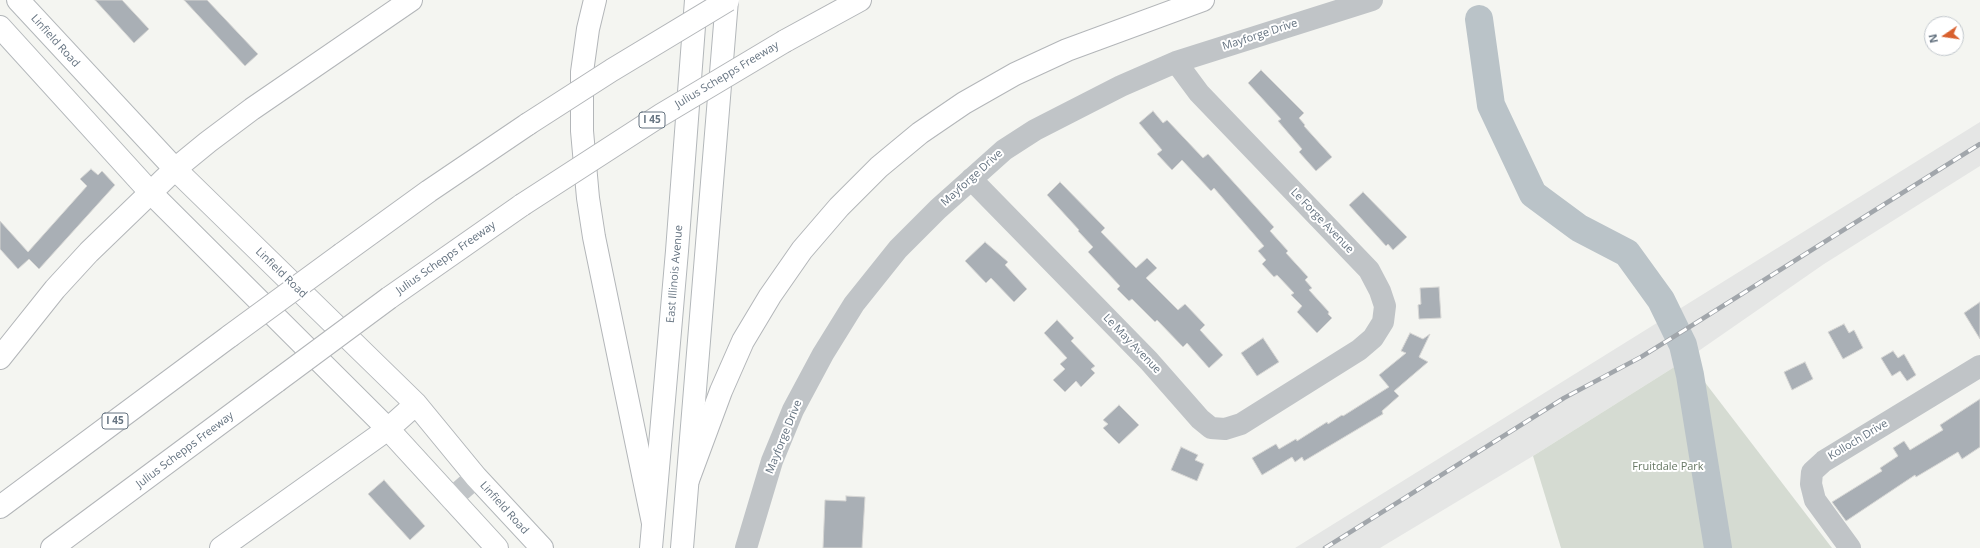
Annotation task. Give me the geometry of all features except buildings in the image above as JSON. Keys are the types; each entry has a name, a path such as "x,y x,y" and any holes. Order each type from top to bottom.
{"main road":[{"name":"Linfield Road","path":"18,0 59,46 175,169 416,404 476,477 542,548"},
{"path":"0,358 60,284 89,252 175,169 252,109 411,0"},
{"path":"595,0 588,29 582,72 582,131 588,198 594,237 653,523"},
{"name":"Julius Schepps Freeway","path":"52,548 389,298 522,204 655,118 785,41 860,0"},
{"path":"688,480 721,391 744,341 770,296 802,250 834,212 879,167 920,133 958,107 1015,74 1068,50 1203,0"},
{"path":"682,548 688,480 717,2"},
{"name":"East Illinois Avenue","path":"651,548 677,251 717,2"},
{"name":"I 45","path":"0,507 230,336 429,191 528,124 717,2"},
{"path":"0,27 151,193 388,429 497,548"},
{"path":"221,548 388,429 416,404"}],"street":[{"name":"Mayforge Drive","path":"746,548 772,461 793,410 823,354 854,304 898,249 971,179 1004,150 1035,130 1121,86 1176,62 1372,0"},
{"name":"Le Forge Avenue","path":"1176,62 1199,93 1369,270 1380,290 1385,306 1383,322 1373,338 1359,350 1312,380"},
{"name":"Le May Avenue","path":"971,179 1149,361 1200,419 1211,428 1225,430 1241,424 1312,380"},
{"name":"Kolloch Drive","path":"1850,548 1815,500 1812,484 1812,472 1824,461 1980,366"},
{"path":"451,499 476,477"}],"shaded area":[{"path":"1980,122 1980,166 1824,264 1687,359 1533,456 1380,548 1295,548"}],"green space":[{"name":"Fruitdale Park","path":"1687,359 1832,548 1561,548 1533,456"}],"waterway":[{"path":"1479,19 1491,105 1533,194 1579,228 1627,253 1661,300 1683,345 1690,375 1718,548"}],"railway":[{"path":"1325,548 1564,398 1641,357 1980,144"}]}
